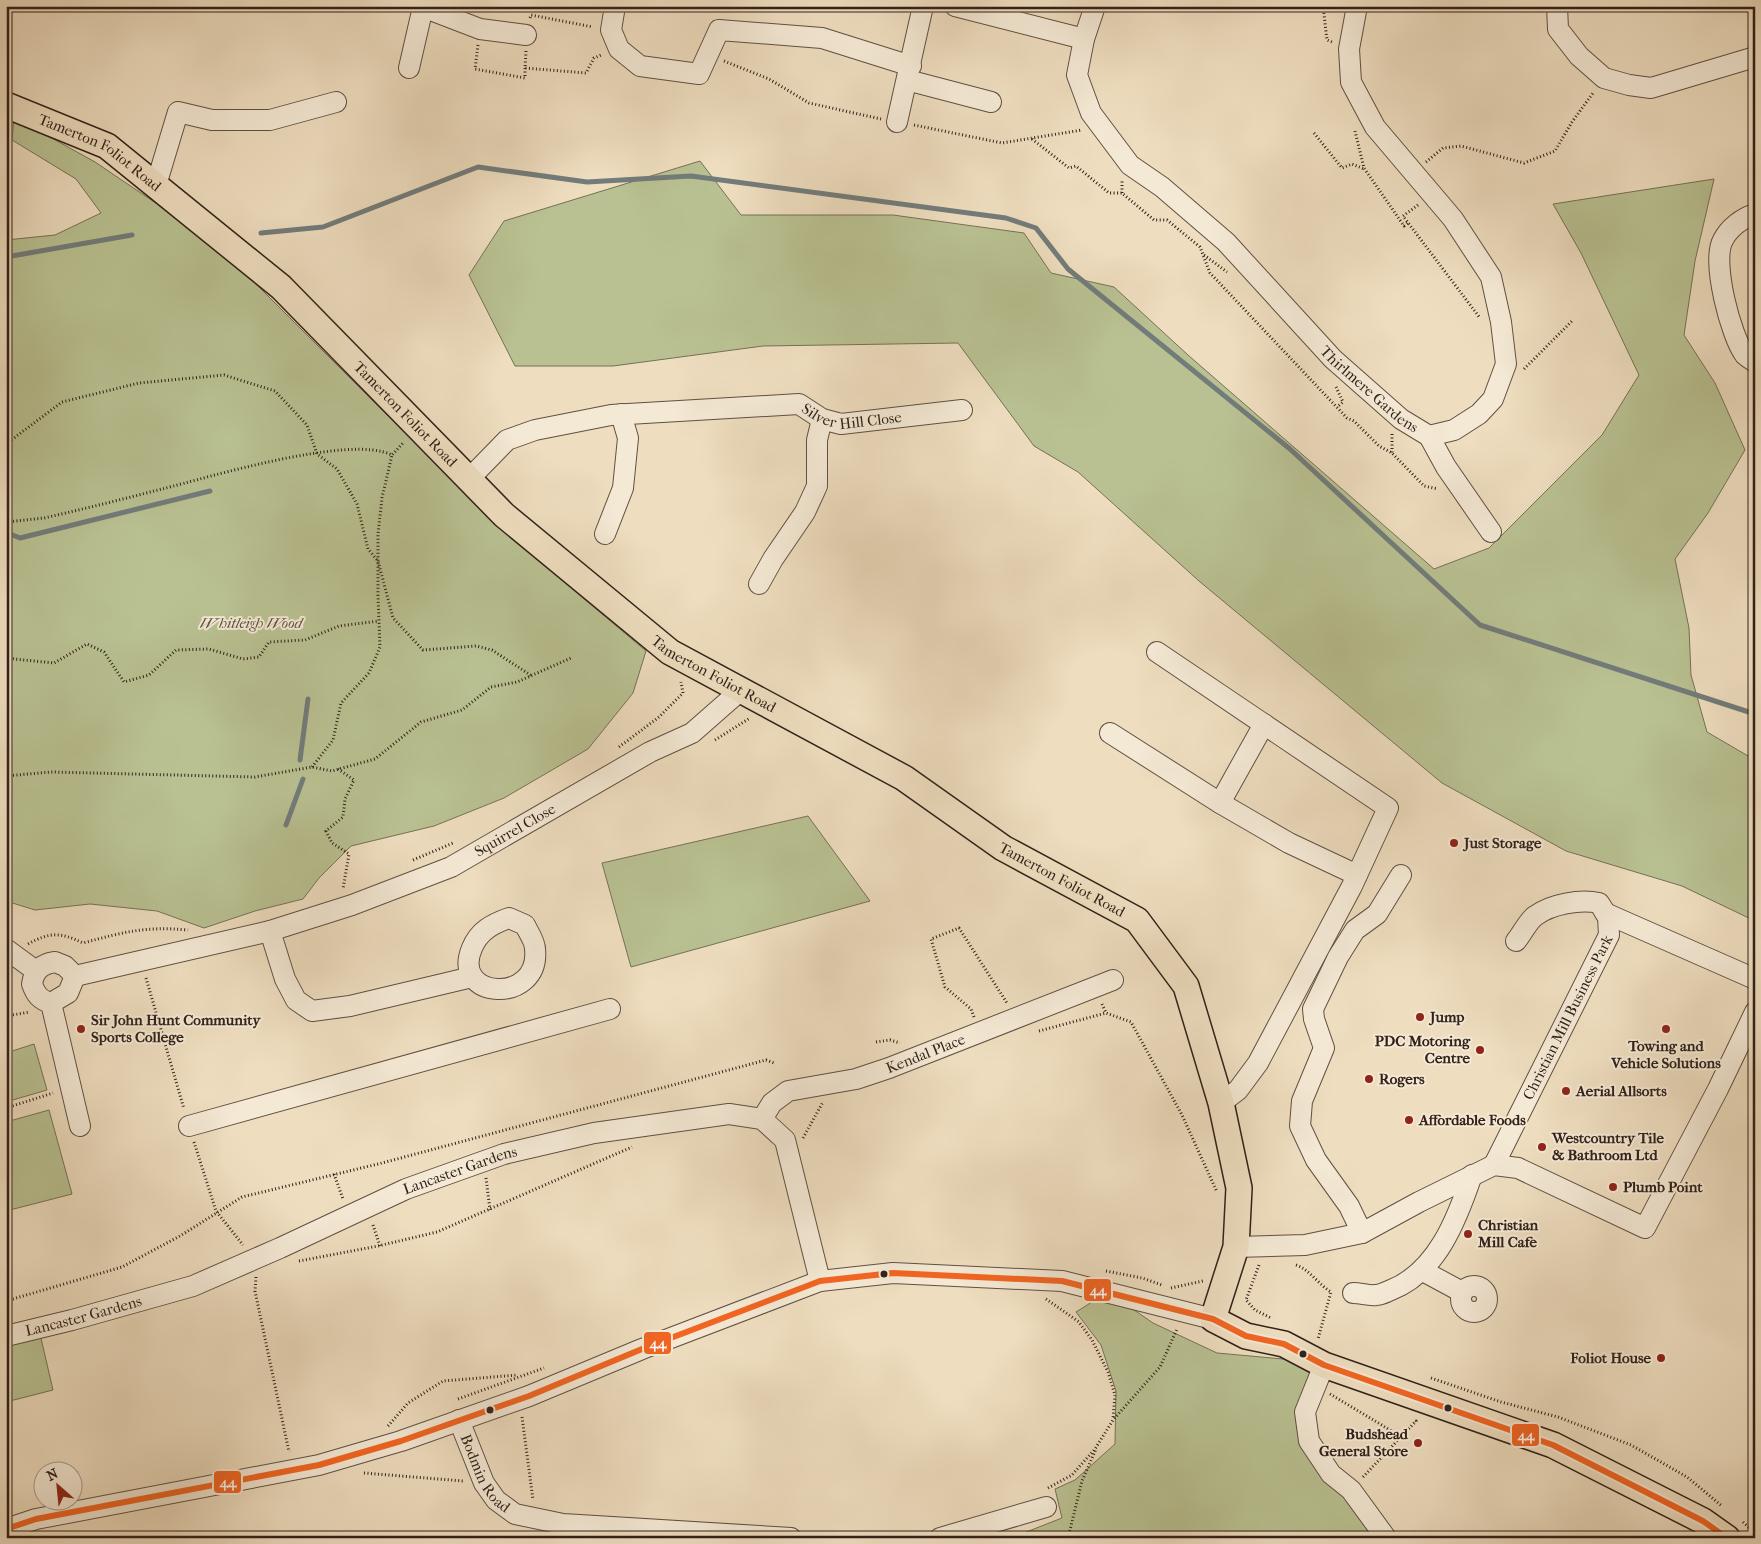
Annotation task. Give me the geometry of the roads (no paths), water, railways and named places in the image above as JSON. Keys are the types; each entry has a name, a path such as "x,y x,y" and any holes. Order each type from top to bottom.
{"main road":[{"name":"Tamerton Foliot Road","path":"6,105 107,146 281,287 504,515 674,654 904,778 1003,848 1136,920 1186,986 1220,1103 1239,1188 1236,1247 1212,1318"},
{"path":"1212,1318 1246,1336 1284,1344 1327,1376 1552,1445 1703,1521 1727,1538"}],"street":[{"path":"615,6 611,30 618,49 640,66 702,67 719,30 822,38 909,73 991,102"},
{"path":"897,122 923,6"},
{"path":"954,6 1084,38"},
{"name":"Thirlmere Gardens","path":"1095,6 1084,38 1077,75 1092,113 1130,165 1162,187 1226,242 1333,359 1401,419 1429,436 1454,430 1479,414 1493,399 1506,364 1501,322 1491,278 1453,219 1375,127 1351,82 1349,49 1357,6"},
{"path":"1557,6 1558,29 1579,56 1604,78 1629,85 1651,88 1755,57"},
{"path":"409,68 422,7 480,29 526,35"},
{"path":"156,185 178,112 212,120 270,120 336,102"},
{"path":"1755,214 1743,217 1722,241 1719,269 1726,311 1745,355 1755,362"},
{"name":"Silver Hill Close","path":"468,480 507,440 535,430 621,414 799,404 822,419 841,424 962,410"},
{"path":"605,534 623,488 628,438 621,414"},
{"path":"759,584 772,559 805,512 817,486 817,440 822,419"},
{"path":"1429,436 1458,485 1491,532"},
{"path":"1157,652 1388,808 1356,875 1258,1063 1238,1090 1220,1103"},
{"name":"Squirrel Close","path":"75,976 173,955 270,931 346,907 451,867 641,757 692,733 741,690"},
{"path":"1220,803 1264,724"},
{"path":"1110,733 1220,803 1289,843 1356,875"},
{"path":"1362,1233 1349,1206 1316,1160 1300,1126 1302,1101 1324,1048 1314,1019 1314,1009 1338,957 1355,930 1377,914 1401,875"},
{"name":"Christian Mill Business Park","path":"1494,1165 1609,935 1608,917 1598,903 1585,900 1558,906 1534,916 1516,941"},
{"path":"1606,913 1755,979"},
{"path":"270,931 285,979 296,1000 312,1011 350,1006 472,977"},
{"path":"10,952 36,971"},
{"path":"55,962 65,966 75,976 68,993 51,1003 42,1000 34,990 32,984 36,971 43,965 55,962"},
{"name":"Kendal Place","path":"762,1119 772,1103 788,1091 864,1076 927,1055 1017,1018 1101,1002 1113,980"},
{"path":"51,1003 80,1126"},
{"path":"189,1126 610,1009"},
{"path":"1236,1247 1305,1245 1362,1233 1494,1165 1518,1168 1644,1228 1718,1089 1755,1012"},
{"name":"Lancaster Gardens","path":"6,1336 72,1320 193,1286 406,1189 484,1161 594,1133 684,1119 729,1114 762,1119"},
{"path":"762,1119 785,1140 820,1281"},
{"path":"1353,1293 1377,1295 1406,1284 1423,1271 1442,1245 1462,1205 1472,1175"},
{"path":"1423,1271 1462,1292"},
{"path":"6,1529 36,1519 319,1465 401,1442 456,1411 529,1396 642,1349 820,1281 893,1273 1062,1280 1212,1318"},
{"path":"1327,1376 1305,1412 1310,1441 1332,1474 1351,1490 1386,1538"},
{"name":"Bodmin Road","path":"456,1411 484,1482 496,1500 515,1514 563,1524 791,1538"},
{"path":"940,1538 1046,1507"}],"waterway":[{"path":"261,233 323,227 478,167 587,182 691,176 1006,218 1036,228 1068,269 1290,449 1480,625 1755,714"},
{"path":"6,257 132,235"},
{"path":"8,530 10,534 20,538 210,491"},
{"path":"300,760 308,699"},
{"path":"286,825 303,779"}],"place":[{"name":"Just Storage","path":"1454,843"},
{"name":"Jump","path":"1420,1017"},
{"name":"Sir John Hunt Community Sports College","path":"81,1029"},
{"name":"Towing and Vehicle Solutions","path":"1666,1029"},
{"name":"PDC Motoring Centre","path":"1480,1050"},
{"name":"Rogers","path":"1369,1079"},
{"name":"Aerial Allsorts","path":"1566,1091"},
{"name":"Affordable Foods","path":"1409,1120"},
{"name":"Westcountry Tile & Bathroom Ltd","path":"1542,1147"},
{"name":"Plumb Point","path":"1613,1187"},
{"name":"Christian Mill Cafe","path":"1468,1234"},
{"name":"Foliot House","path":"1661,1358"},
{"name":"Budshead General Store","path":"1418,1443"}],"park label":[{"name":"Whitleigh Wood","path":"251,623"}]}
